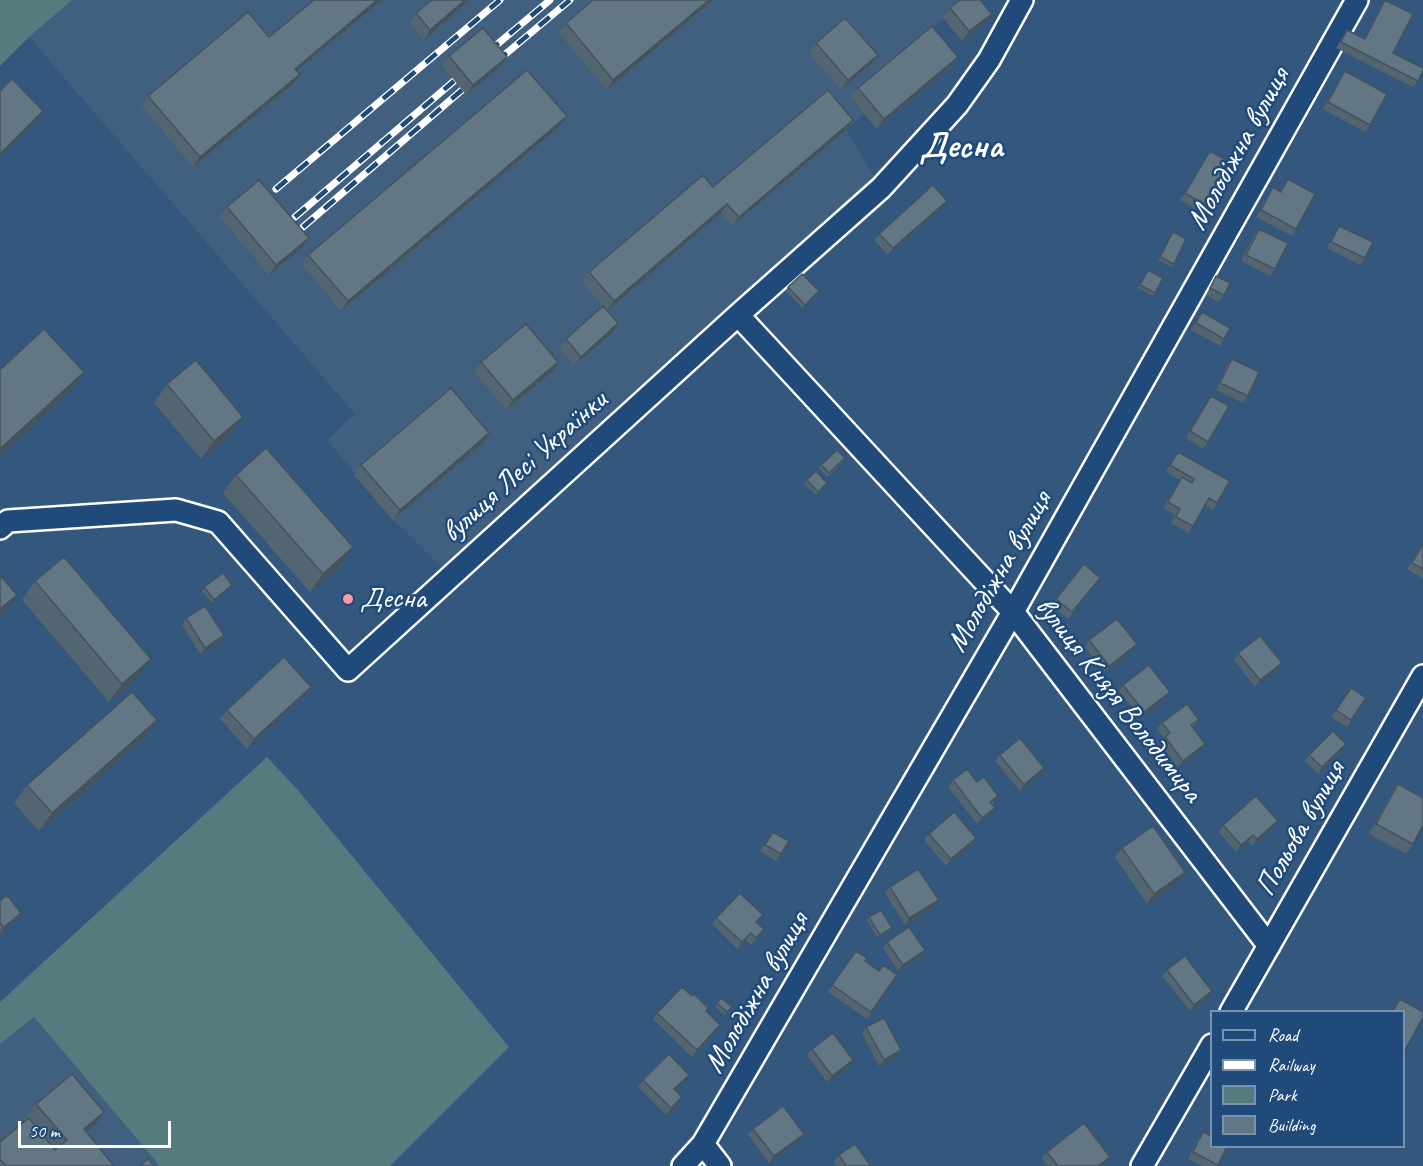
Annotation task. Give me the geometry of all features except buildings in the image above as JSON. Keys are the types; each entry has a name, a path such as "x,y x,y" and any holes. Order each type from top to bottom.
{"street":[{"name":"вулиця Лесі Українки","path":"0,528 8,521 176,510 218,522 348,670 881,188 922,145 973,83 1022,0"},
{"name":"Молодіжна вулиця","path":"683,1166 704,1144 1012,612 1357,0"},
{"name":"вулиця Князя Володимира","path":"738,315 1012,612 1269,946"},
{"name":"Польова вулиця","path":"1232,1010 1423,676"},
{"path":"1142,1166 1210,1048"},
{"path":"704,1144 720,1166"}],"shaded area":[{"path":"72,0 965,0 851,98 864,114 846,130 881,188 451,576 393,520 327,440 355,414 29,37"},
{"path":"34,1017 160,1166 0,1166 0,1044"}],"green space":[{"path":"0,0 72,0 0,66"},
{"path":"267,757 297,789 509,1047 390,1166 160,1166 34,1017 0,1044 0,1002"}],"railway":[{"path":"276,189 500,0"},
{"path":"488,52 550,0"},
{"path":"496,62 570,0"},
{"path":"295,217 454,81"},
{"path":"303,227 462,90"}],"place":[{"name":"Десна","path":"348,599"}],"district":[{"name":"Десна","path":"961,148"}]}
